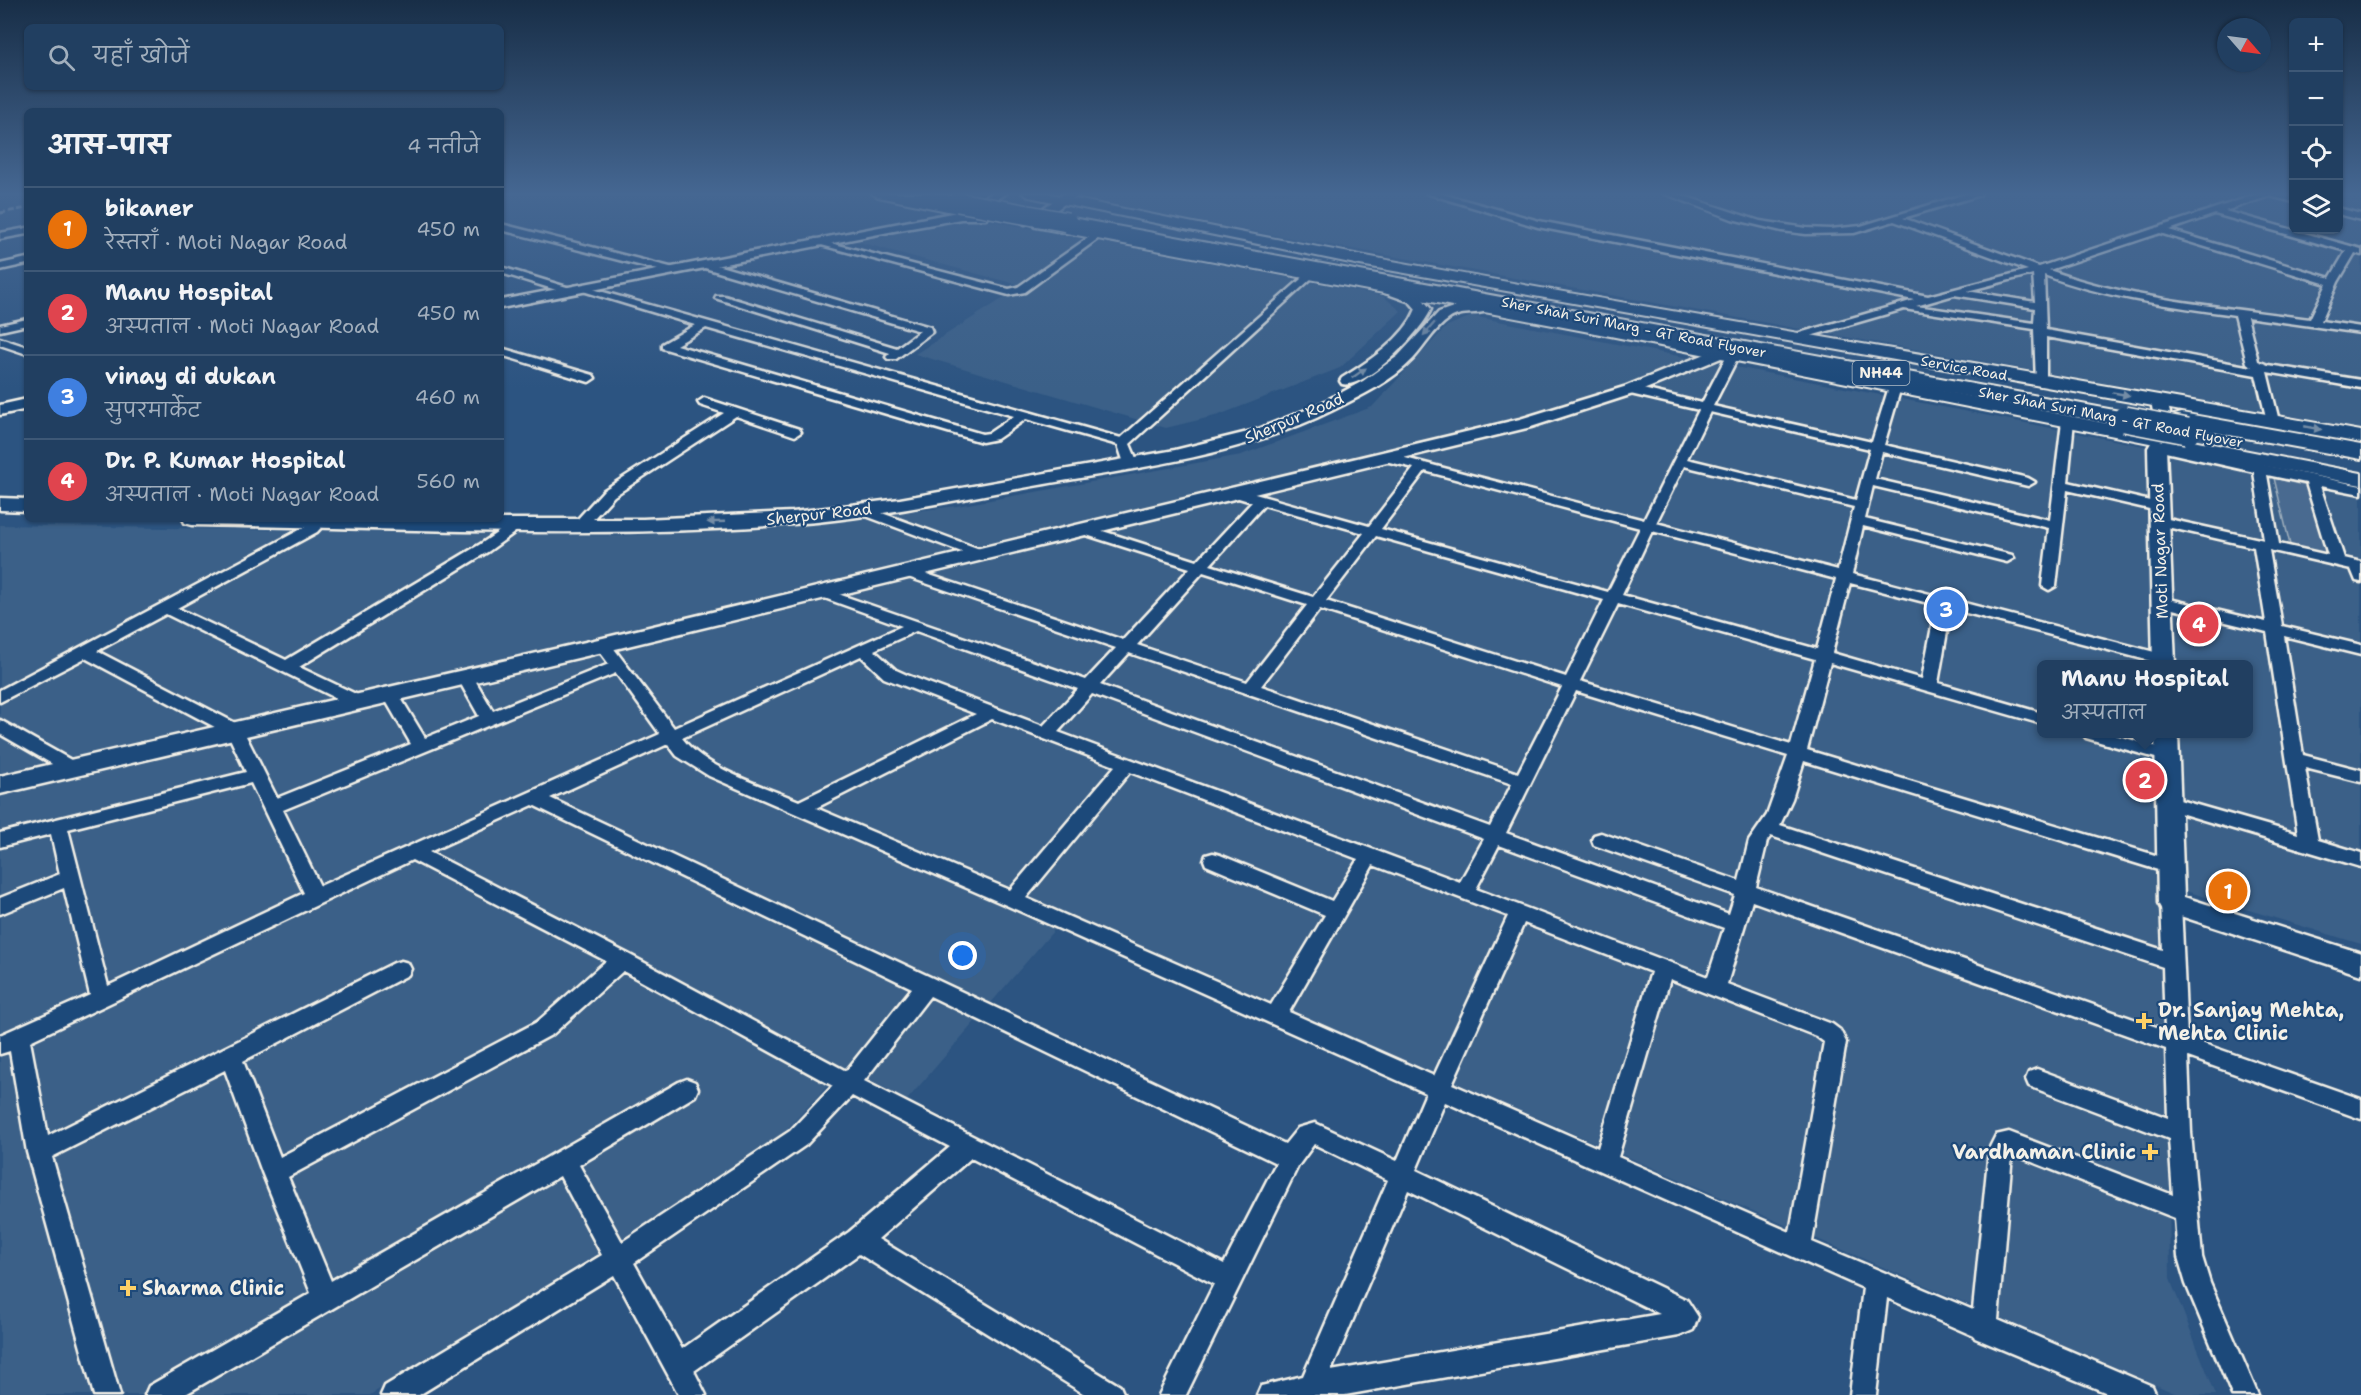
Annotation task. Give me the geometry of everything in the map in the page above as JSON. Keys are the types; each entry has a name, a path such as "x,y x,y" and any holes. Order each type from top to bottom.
{"highway":[{"name":"Sher Shah Suri Marg - GT Road Flyover","path":"1265,258 2184,425 2361,463"},
{"name":"Sher Shah Suri Marg - GT Road Flyover","path":"2184,425 2361,452"}],"main road":[{"name":"NH44","path":"1220,258 1486,308"},
{"name":"Service Road","path":"1358,258 1793,338 2361,437"},
{"name":"Service Road","path":"1486,308 2068,421 2160,443 2361,479"}],"street":[{"path":"623,258 670,270"},
{"path":"504,303 732,258"},
{"path":"877,258 1009,292 1021,290 1066,258"},
{"path":"1715,258 1928,299"},
{"path":"2006,258 2080,285 2134,297 2361,330"},
{"path":"1793,338 2078,258"},
{"path":"2253,258 2333,282"},
{"path":"2314,323 2333,282 2351,258"},
{"path":"0,267 24,262"},
{"path":"702,264 927,329 926,333 895,354 720,298"},
{"path":"2036,269 2040,279 2040,380"},
{"path":"504,271 705,324 1025,414 1126,453 1310,275"},
{"name":"Sherpur Road","path":"586,518 888,500 1192,441 1250,425 1317,397 1354,377 1405,336 1423,315 1424,309 1415,299 1390,290"},
{"path":"1952,292 2040,306"},
{"name":"Sherpur Road","path":"1126,453 1198,451 1259,435 1336,402 1387,372 1415,348 1437,319 1447,312 1467,307 1486,308"},
{"path":"1901,307 2041,330 2261,372 2272,421"},
{"path":"2240,312 2253,363 2265,368 2361,384"},
{"path":"0,328 24,323"},
{"path":"705,324 666,346 982,438 993,436 1025,414"},
{"path":"0,341 24,350"},
{"path":"1395,344 1415,348"},
{"path":"504,352 589,378"},
{"path":"0,785 603,645 1386,458 1525,423 1630,390 1727,354"},
{"path":"1465,892 1495,837 1614,597 1678,461 1706,408 1727,354"},
{"path":"1715,988 1746,890 1758,841 1761,833 1771,826 1777,813 1798,752 1876,447 1894,387"},
{"path":"1630,390 2028,482"},
{"name":"Moti Nagar Road","path":"2159,401 2166,433 2160,443 2158,514 2164,660"},
{"path":"704,402 795,432"},
{"path":"0,410 24,405"},
{"path":"586,518 622,484 734,412"},
{"path":"2049,586 2068,421"},
{"path":"2160,443 2260,469 2361,490"},
{"path":"1386,458 1844,576 2157,660"},
{"path":"1678,461 2007,558"},
{"path":"1251,688 1422,467"},
{"path":"2260,469 2274,630 2309,845"},
{"path":"2312,480 2337,560"},
{"path":"1868,481 2056,526"},
{"path":"2061,485 2267,545 2337,560 2360,570"},
{"path":"1237,493 2037,718"},
{"name":"Sherpur Road","path":"504,518 751,521 863,510 888,500"},
{"path":"1046,734 1261,500"},
{"path":"0,504 24,505"},
{"path":"863,510 980,554"},
{"path":"0,517 24,517"},
{"path":"0,697 312,529 319,522"},
{"path":"286,667 483,548 501,522"},
{"path":"1084,530 1571,684 2171,867"},
{"path":"907,572 1523,781"},
{"path":"821,592 1089,687 1735,924"},
{"path":"2161,602 2361,650"},
{"path":"1929,686 1944,603"},
{"path":"166,608 357,702"},
{"path":"107,1395 9,1041 315,896 915,626"},
{"path":"603,645 669,737 683,752 701,764 798,809 1013,900 1876,1282 2144,1395"},
{"path":"863,649 895,676 1824,1030 1832,1036 1835,1042 1799,1248"},
{"path":"86,651 235,729 315,896"},
{"path":"272,807 618,666"},
{"path":"465,676 489,718"},
{"path":"390,694 421,746"},
{"path":"798,809 991,713"},
{"path":"0,726 72,768"},
{"path":"2122,738 2166,744 2180,1133 2190,1257 2198,1284 2245,1395"},
{"path":"2295,759 2361,777"},
{"path":"1013,900 1127,764"},
{"path":"0,840 257,775"},
{"path":"534,798 1290,1158"},
{"path":"2169,803 2361,860"},
{"path":"58,826 101,999"},
{"path":"1767,828 2174,962"},
{"path":"1601,840 2361,1109"},
{"path":"414,853 621,960 849,1084 1229,1279"},
{"path":"1275,1017 1369,856"},
{"path":"1213,860 1336,911"},
{"path":"0,906 72,878"},
{"path":"2171,903 2361,964"},
{"path":"1310,1390 1439,1089 1519,913"},
{"path":"274,1172 545,1028 621,960"},
{"path":"1605,1162 1664,968"},
{"path":"39,1152 231,1057 401,969"},
{"path":"394,1395 618,1258 798,1138 849,1084 926,985"},
{"path":"231,1057 274,1172 326,1299"},
{"path":"2037,1079 2180,1133"},
{"path":"158,1395 687,1089"},
{"path":"1172,1395 1290,1158 1302,1137 1308,1133 1315,1133 1678,1309 1682,1312 1684,1321 1310,1390 1270,1395"},
{"path":"1984,1329 2001,1149 2004,1142 2185,1211"},
{"path":"677,1368 858,1240 969,1146"},
{"path":"564,1161 693,1395"},
{"path":"858,1240 1112,1395"},
{"path":"1863,1395 1876,1282"}],"shaded area":[{"path":"919,258 1185,258 1383,296 1401,311 1340,368 1219,415 1166,428 915,354 1023,286"},
{"path":"1404,258 2361,258 2361,429"},
{"path":"1472,316 2361,488 2361,944 2166,885 2170,1279 2216,1395 2179,1395 1067,915 907,1100 845,1067 770,1147 370,1395 0,1395 0,525 620,536 780,527 957,506 1241,455 1372,407 1447,326"},
{"path":"2274,478 2316,488 2341,559 2291,549"}],"place":[{"name":"vinay di dukan","path":"1946,609"},
{"name":"Dr. P. Kumar Hospital","path":"2199,624"},
{"name":"Manu Hospital","path":"2145,780"},
{"name":"bikaner","path":"2228,891"},
{"name":"Dr. Sanjay Mehta, Mehta Clinic","path":"2144,1021"},
{"name":"Vardhaman Clinic","path":"2150,1152"},
{"name":"Sharma Clinic","path":"128,1288"}]}
